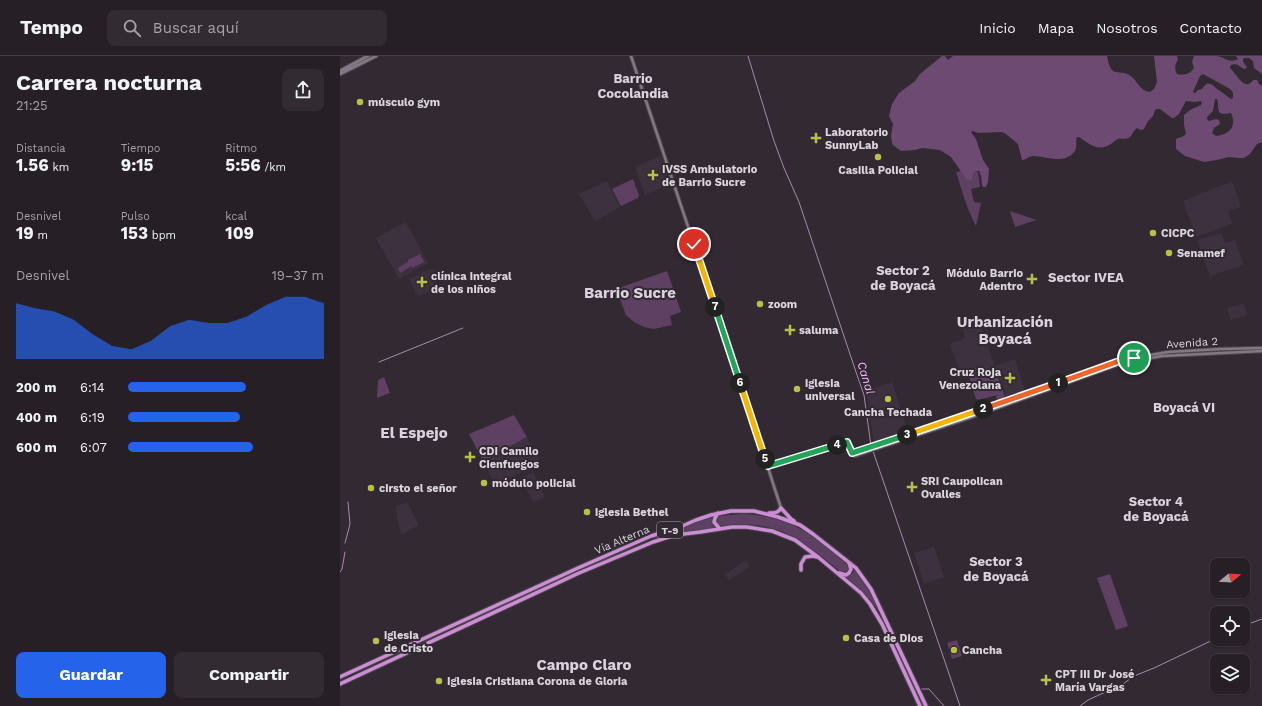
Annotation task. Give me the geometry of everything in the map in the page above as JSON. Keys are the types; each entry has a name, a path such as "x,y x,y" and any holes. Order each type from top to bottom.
{"highway":[{"path":"762,513 775,513 780,511 781,508 791,520 800,525"},
{"name":"Vía Alterna","path":"340,677 651,536 718,514 731,511 754,511 778,517 800,525 856,568 872,589 926,706"},
{"path":"718,514 714,522 720,529"},
{"name":"Vía Alterna","path":"340,684 579,573 653,542 675,535 747,527 772,531 795,540 861,593 878,616 894,647 920,706"},
{"path":"801,570 801,564 805,557 813,556 820,559"},
{"path":"836,572 842,575 849,573 851,569 847,560"}],"main road":[{"path":"340,76 342,71 368,56"},
{"path":"342,71 376,56"}],"street":[{"path":"631,56 781,508"},
{"name":"Avenida 2","path":"875,447 1122,360 1168,352 1262,348"},
{"name":"Avenida 2","path":"875,447 1123,363 1162,356 1262,351"},
{"path":"768,466 847,442 853,455 875,447"}],"shaded area":[{"path":"942,56 945,56 948,60 953,56 1107,56 1112,70 1129,75 1140,87 1150,92 1154,89 1157,82 1154,56 1177,56 1178,60 1175,70 1177,74 1182,75 1189,73 1194,68 1192,62 1194,56 1217,56 1232,61 1238,59 1236,56 1262,56 1262,74 1254,68 1253,61 1249,58 1244,58 1243,60 1247,67 1245,69 1234,64 1230,66 1230,68 1244,83 1247,84 1253,80 1257,80 1262,86 1262,142 1257,144 1250,154 1244,158 1229,157 1204,162 1185,156 1176,149 1176,139 1186,134 1184,115 1190,110 1201,105 1201,101 1186,101 1179,114 1174,118 1160,109 1157,109 1144,129 1141,130 1137,128 1128,138 1118,139 1110,145 1096,147 1077,137 1076,149 1074,152 1070,156 1060,159 1033,156 1022,160 1018,144 1006,134 1002,132 978,133 973,131 971,132 976,139 983,160 989,169 988,182 986,187 983,187 979,171 974,172 972,180 967,180 951,157 940,150 922,148 901,151 893,145 891,136 893,124 889,116 892,104 899,93 915,81 920,74","holes":["1203,74 1230,89 1233,93 1233,98 1231,99 1211,84 1207,84 1195,93 1193,92 1200,76","1215,99 1217,99 1220,113 1231,113 1233,118 1233,125 1231,129 1221,135 1216,136 1212,133 1214,128 1220,124 1219,120 1216,119 1209,121 1207,119 1213,111"]},
{"name":"IVSS Ambulatorio de Barrio Sucre","path":"661,156 671,183 645,195 635,167"},
{"path":"961,171 965,176 972,180 974,172 978,172 980,187 971,189 974,202 981,203 976,226 967,206 956,172"},
{"path":"633,179 639,195 638,198 621,206 612,189"},
{"path":"607,181 620,207 595,221 579,194"},
{"path":"1232,181 1241,207 1228,211 1232,224 1196,237 1183,201"},
{"path":"1010,211 1036,220 1015,227"},
{"path":"406,222 428,263 399,279 376,238"},
{"path":"1221,233 1225,243 1235,240 1244,265 1210,276 1197,240"},
{"path":"420,254 424,262 412,268 410,266 400,273 398,268 408,262 408,260"},
{"name":"clínica integral de los niños","path":"429,269 434,270 438,278 433,281 435,288 418,297 409,279"},
{"path":"667,271 681,312 670,316 672,325 654,329 644,327 634,322 626,315 616,289"},
{"path":"1244,303 1247,315 1231,320 1227,308"},
{"path":"978,317 995,366 1015,359 1025,391 1006,397 997,371 990,368 979,367 960,372 950,344 965,338 961,323"},
{"path":"979,367 990,368 996,372 1005,397 997,400 997,395 979,400 976,399 967,370"},
{"path":"384,377 390,393 377,398 378,380"},
{"path":"892,382 908,431 874,443 866,391"},
{"path":"514,415 527,437 483,461 469,434"},
{"path":"527,437 540,462 495,486 483,461"},
{"path":"533,472 545,497 533,502 521,478"},
{"path":"407,502 419,525 401,535 396,506"},
{"path":"742,514 775,519 800,529 812,536 849,565 849,569 846,573 841,572 813,549 787,534 758,525 721,526 716,521 719,516"},
{"path":"713,517 713,525 716,528 703,531 679,533 678,531 696,522"},
{"path":"934,547 944,577 924,584 914,553"},
{"path":"746,560 750,567 729,580 725,574"},
{"path":"854,568 867,585 883,618 866,596 845,577 851,575"},
{"path":"1110,574 1128,626 1116,630 1097,578"},
{"name":"Cancha","path":"957,640 962,656 952,659 947,643"}],"waterway":[{"name":"Canal","path":"748,56 774,141 799,202 864,395 871,446"},
{"path":"379,362 463,328"},
{"name":"Canal","path":"873,451 960,706"},
{"path":"345,543 350,524 348,502"},
{"path":"340,572 342,569 345,552"},
{"path":"1250,623 1262,619"},
{"path":"1080,706 1088,700 1123,684 1134,676 1210,641"},
{"path":"922,689 929,689 944,706"}],"place":[{"name":"músculo gym","path":"360,102"},
{"name":"Laboratorio SunnyLab","path":"816,138"},
{"name":"Casilla Policial","path":"878,157"},
{"name":"IVSS Ambulatorio de Barrio Sucre","path":"653,175"},
{"name":"CICPC","path":"1153,233"},
{"name":"Senamef","path":"1169,253"},
{"name":"Módulo Barrio Adentro","path":"1032,279"},
{"name":"clínica integral de los niños","path":"422,282"},
{"name":"zoom","path":"760,304"},
{"name":"saluma","path":"790,330"},
{"name":"Cruz Roja Venezolana","path":"1010,378"},
{"name":"iglesia universal","path":"797,389"},
{"name":"Cancha Techada","path":"888,399"},
{"name":"CDI Camilo Cienfuegos","path":"470,457"},
{"name":"módulo policial","path":"484,483"},
{"name":"SRI Caupolican Ovalles","path":"912,487"},
{"name":"cirsto el señor","path":"371,488"},
{"name":"iglesia Bethel","path":"587,512"},
{"name":"Casa de Dios","path":"846,638"},
{"name":"iglesia de Cristo","path":"376,641"},
{"name":"Cancha","path":"954,650"},
{"name":"CPT III Dr José María Vargas","path":"1046,680"},
{"name":"Iglesia Cristiana Corona de Gloria","path":"439,681"}],"district":[{"name":"Barrio Cocolandia","path":"633,86"},
{"name":"Sector IVEA","path":"1086,277"},
{"name":"Sector 2 de Boyacá","path":"903,278"},
{"name":"Barrio Sucre","path":"630,293"},
{"name":"Urbanización Boyacá","path":"1005,330"},
{"name":"Boyacá VI","path":"1184,407"},
{"name":"El Espejo","path":"414,433"},
{"name":"Sector 4 de Boyacá","path":"1156,508"},
{"name":"Sector 3 de Boyacá","path":"996,568"},
{"name":"Campo Claro","path":"584,665"}],"route":[{"path":"694,244 768,466 847,442 852,453 1122,360 1134,358"}]}
